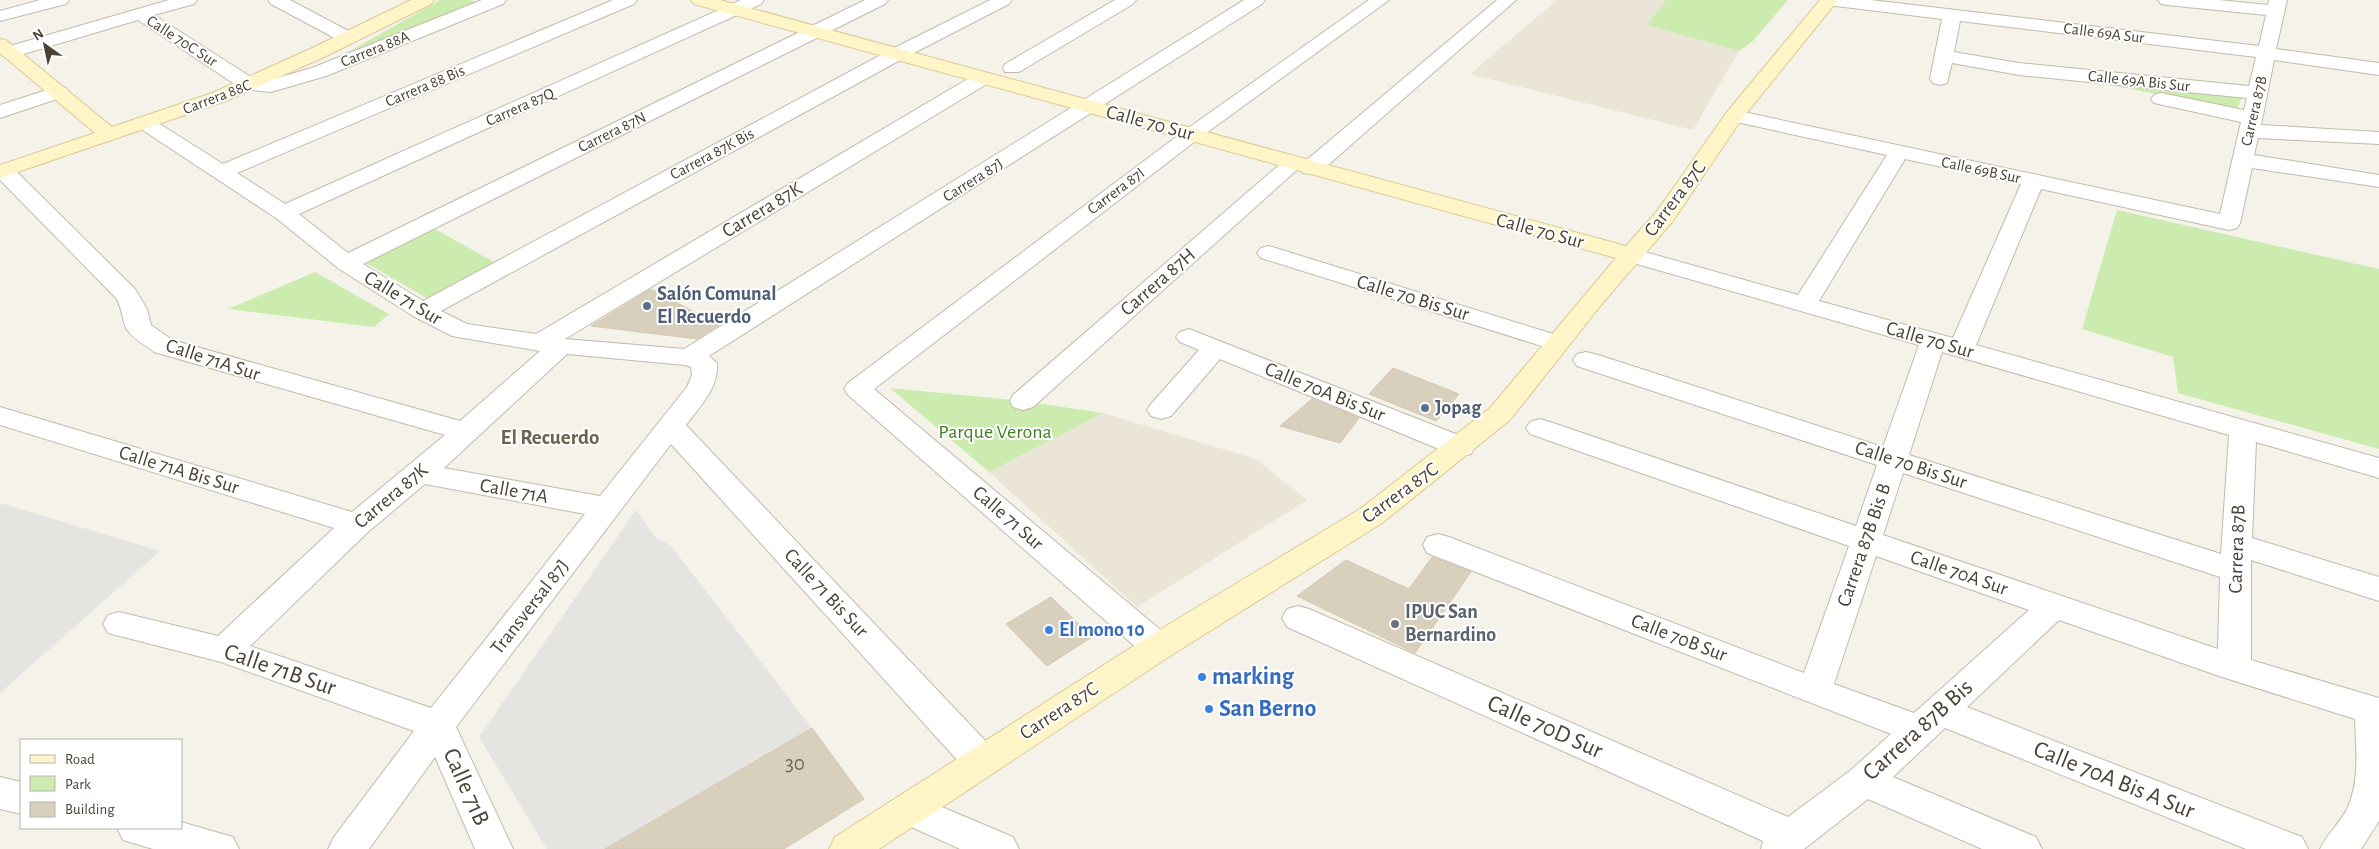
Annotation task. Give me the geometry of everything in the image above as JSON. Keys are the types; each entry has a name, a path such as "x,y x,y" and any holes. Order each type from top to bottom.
{"street":[{"path":"0,16 60,0"},
{"path":"7,55 188,0"},
{"path":"277,0 348,38"},
{"name":"Carrera 88C","path":"1,171 145,123 249,85 425,0"},
{"name":"Carrera 88A","path":"249,85 271,86 319,72 497,0"},
{"name":"Carrera 88 Bis","path":"222,172 628,0"},
{"name":"Calle 70 Sur","path":"700,0 1631,255 2379,468"},
{"name":"Carrera 87Q","path":"284,214 756,0"},
{"name":"Carrera 87N","path":"346,264 879,0"},
{"name":"Carrera 87K Bis","path":"422,311 898,54 1004,0"},
{"path":"1012,68 1127,0"},
{"name":"Carrera 87J","path":"697,360 1256,0"},
{"name":"Carrera 87I","path":"857,389 1191,135 1380,0"},
{"name":"Carrera 87H","path":"1023,401 1302,165 1507,0"},
{"name":"Calle 69A Sur","path":"1829,0 2267,53 2379,70"},
{"name":"Carrera 87C","path":"848,849 911,810 981,762 1158,647 1371,516 1461,447 1500,414 1557,343 1665,216 1734,116 1829,0"},
{"path":"2168,0 2277,6"},
{"name":"Carrera 87B","path":"2229,223 2277,6"},
{"name":"Calle 70C Sur","path":"140,14 249,85"},
{"path":"1940,79 1952,15"},
{"path":"7,55 59,92 110,135"},
{"name":"Calle 69A Bis Sur","path":"1944,56 2019,69 2251,124 2379,138"},
{"name":"Calle 69A Bis Sur","path":"2019,69 2258,94"},
{"name":"Carrera 87K","path":"224,650 357,524 420,474 466,432 551,344 983,78"},
{"path":"0,112 59,92"},
{"name":"Calle 69B Sur","path":"1734,116 2229,223"},
{"name":"Calle 71 Sur","path":"145,123 284,214 346,264 422,311 461,331 551,344 697,360"},
{"path":"1804,305 1900,152"},
{"path":"2243,160 2379,181"},
{"name":"Calle 71A Sur","path":"1,171 126,294 135,309 139,328 163,346 196,357 466,432"},
{"path":"1961,349 2033,181"},
{"name":"Calle 70 Bis Sur","path":"1269,253 1557,343"},
{"name":"Calle 70A Bis Sur","path":"1189,338 1461,447"},
{"name":"Carrera 87B Bis B","path":"1815,691 1933,341"},
{"path":"1161,410 1214,348"},
{"name":"Transversal 87J","path":"347,849 438,725 699,389 705,375 697,360"},
{"name":"Calle 70 Bis Sur","path":"1586,360 1893,459 2236,558 2379,589"},
{"name":"Calle 71 Sur","path":"857,389 1158,647"},
{"name":"Calle 71A Bis Sur","path":"0,416 357,524"},
{"name":"Calle 71 Bis Sur","path":"671,426 981,762"},
{"name":"Calle 70A Sur","path":"1540,428 2234,668 2376,711"},
{"name":"Carrera 87B","path":"2234,668 2236,558 2243,430"},
{"name":"Calle 71A","path":"420,474 607,508"},
{"name":"Calle 70B Sur","path":"1438,545 1815,691 1930,720"},
{"name":"Carrera 87B Bis","path":"1785,842 1864,781 2054,606"},
{"name":"Calle 70D Sur","path":"1298,618 1785,842"},
{"name":"Calle 71B Sur","path":"119,624 224,650 438,725"},
{"path":"2338,849 2364,814 2375,773 2376,711"},
{"name":"Calle 70A Bis A Sur","path":"1930,720 2290,849"},
{"name":"Calle 71B","path":"438,725 494,849"},
{"path":"1864,781 2023,849"},
{"path":"0,793 20,798"},
{"path":"911,810 1000,849"},
{"path":"140,829 220,849"}],"shaded area":[{"path":"1557,0 1666,0 1647,25 1739,51 1693,130 1470,74"},
{"path":"1103,413 1256,459 1307,500 1137,607 989,472"},
{"path":"0,503 160,551 0,693"},
{"path":"636,510 654,536 671,546 812,728 605,849 547,849 479,737"}],"green space":[{"path":"440,0 469,0 479,3 324,66"},
{"path":"1666,0 1788,0 1753,41 1739,51 1647,25"},
{"path":"2051,74 2243,95 2237,109"},
{"path":"2117,210 2379,269 2379,449 2178,393 2173,357 2082,329"},
{"path":"435,229 494,262 427,298 366,263"},
{"path":"315,272 389,314 374,327 228,309"},
{"name":"Parque Verona","path":"890,388 1023,401 1103,413 989,472"}],"building":[{"name":"Salón Comunal El Recuerdo","path":"651,289 719,325 697,339 591,326"},
{"name":"Jopag","path":"1393,368 1459,394 1436,421 1369,394"},
{"path":"1312,399 1359,418 1340,443 1280,426"},
{"name":"IPUC San Bernardino","path":"1432,557 1471,572 1415,653 1297,596 1346,560 1409,589"},
{"name":"El mono 10","path":"1051,597 1092,637 1047,666 1006,624"},
{"path":"812,728 864,799 784,849 605,849"}],"place":[{"name":"Salón Comunal El Recuerdo","path":"647,306"},
{"name":"Jopag","path":"1425,408"},
{"name":"IPUC San Bernardino","path":"1395,624"},
{"name":"El mono 10","path":"1049,630"},
{"name":"marking","path":"1202,677"},
{"name":"San Berno","path":"1209,709"}],"district":[{"name":"El Recuerdo","path":"550,437"}]}
